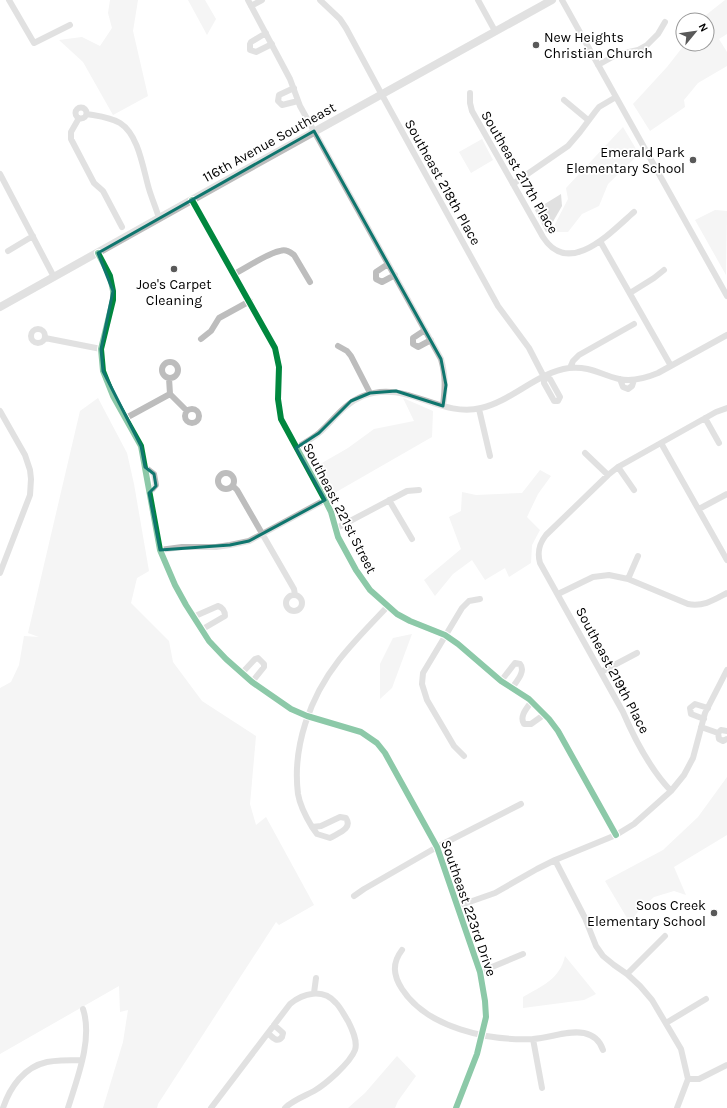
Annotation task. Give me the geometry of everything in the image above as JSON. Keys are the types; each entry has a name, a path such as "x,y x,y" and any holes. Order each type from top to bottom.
{"main road":[{"name":"116th Avenue Southeast","path":"0,307 552,0"}],"street":[{"path":"9,0 34,44 70,25"},
{"path":"262,0 250,3 290,79 298,101 441,359 446,385 442,406"},
{"name":"Southeast 218th Place","path":"320,0 340,19 346,28 498,306 529,348 544,377"},
{"path":"478,0 495,31"},
{"path":"562,0 727,296"},
{"path":"598,64 616,55 638,50 647,46 658,34 665,22"},
{"path":"266,33 251,42 250,50 256,52 272,44"},
{"path":"294,88 280,93 278,101 282,105 298,101"},
{"name":"Southeast 217th Place","path":"470,93 472,111 546,242 552,248 563,253 574,254 600,241"},
{"path":"513,184 568,146 599,107 616,97"},
{"path":"564,100 588,120"},
{"path":"79,118 76,114 78,109 81,107 85,108 87,114"},
{"path":"79,118 84,118 87,114"},
{"path":"87,114 115,120 125,126 138,149 159,218"},
{"path":"79,118 71,132 71,139 94,183 103,191 122,227"},
{"path":"0,176 54,277"},
{"name":"Southeast 221st Street","path":"192,200 275,348 279,367 278,399 282,419 296,448 325,500 331,512 335,529 342,544 363,581 398,614 410,621 445,635 471,654 501,681 532,701 545,714 558,730 616,835"},
{"path":"634,212 600,241 671,366"},
{"path":"8,251 33,236"},
{"path":"234,274 280,250 287,251 294,255 310,282"},
{"name":"Southeast 223rd Drive","path":"98,252 110,276 113,291 113,300 101,349 104,372 113,396 141,446 160,550 175,585 193,617 213,646 252,682 291,709 307,716 354,729 368,736 377,744 385,753 437,847 480,972 485,1001 486,1018 483,1034 477,1054 456,1108"},
{"path":"388,264 376,272 376,279 382,282 395,275"},
{"path":"630,293 664,270"},
{"path":"201,339 210,331 219,318 250,301"},
{"path":"570,368 573,361 579,355 634,324"},
{"path":"425,330 413,338 413,344 418,347 431,340"},
{"path":"296,448 319,433 335,415 351,401 370,393 396,391 442,406 457,409 479,409 500,402 555,372 570,368 592,370 620,379 634,380 658,374 727,335"},
{"path":"45,338 101,349"},
{"path":"338,346 347,351 351,356 370,393"},
{"path":"169,378 170,394 187,411"},
{"path":"126,418 170,394"},
{"path":"586,453 608,475 618,467 705,418 727,408"},
{"path":"479,409 490,456"},
{"path":"0,411 25,455 30,470 31,479 30,495 2,562 0,573"},
{"path":"705,418 719,443"},
{"path":"662,443 727,560"},
{"path":"618,467 634,490"},
{"name":"Southeast 219th Place","path":"608,475 546,535 539,547 540,564 623,712 629,727 654,772 671,791"},
{"path":"233,486 294,589 295,595"},
{"path":"335,529 406,491 419,490"},
{"path":"699,509 727,494"},
{"path":"160,550 182,547 230,546 249,541 325,500"},
{"path":"389,500 412,539"},
{"path":"628,579 638,556"},
{"path":"558,594 593,577 609,574 628,579 688,604 694,605 706,604 727,593"},
{"path":"464,756 454,746 428,700 422,684 423,673 465,604 469,601 480,599"},
{"path":"193,617 218,606 222,608 225,616 202,630"},
{"path":"312,827 322,826 340,817 346,818 348,823 345,830 330,838 326,838 317,834 312,827 304,813 298,794 297,768 299,750 307,716 319,690 332,670 346,652 388,606"},
{"path":"601,672 636,653"},
{"path":"242,673 255,659 258,658 264,664 264,667 252,682"},
{"path":"501,681 515,664 520,664 522,666 522,671 512,688"},
{"path":"458,906 495,893 516,880 555,860 616,835 634,824 671,791 689,767 708,708 727,670"},
{"path":"532,701 522,716 522,722 529,725 545,714"},
{"path":"704,719 691,714 690,708 695,704 708,708"},
{"path":"701,727 718,733 721,730 727,731"},
{"path":"718,733 719,739 723,741 727,739"},
{"path":"354,896 437,847 521,804"},
{"path":"555,860 586,918 596,946 603,956 614,966 627,974 652,1000 681,1049 688,1079 677,1108"},
{"path":"627,974 665,936"},
{"path":"402,950 395,960 394,967 396,978 407,997 417,1006 443,1022 472,1033 499,1037 533,1039 576,1032 586,1033 595,1037 603,1050"},
{"path":"480,972 524,954"},
{"path":"314,993 316,978"},
{"path":"211,1108 290,1004 297,998 304,995 320,993 337,1003 351,1027 355,1038 356,1048 346,1063 326,1082 316,1090 285,1108"},
{"path":"666,1023 706,999"},
{"path":"68,1108 79,1074 87,1034 86,1018 83,1009"},
{"path":"268,1034 276,1040 279,1040 282,1037 283,1033 274,1025"},
{"path":"533,1039 542,1088"},
{"path":"3,1108 12,1088 22,1076 32,1068 47,1062 82,1060"},
{"path":"688,1079 699,1079 727,1065"}],"highlighted area":[{"path":"314,131 441,359 446,385 443,406 396,391 370,393 351,401 319,433 296,448 325,500 249,541 230,545 160,550 149,493 156,486 154,474 145,467 141,446 103,371 101,349 113,291 98,253"}],"shaded area":[{"path":"110,0 138,0 133,31 148,96 113,115 83,62 59,40 82,37 100,46 112,28 108,13"},
{"path":"188,0 205,0 216,19 207,35"},
{"path":"727,0 727,34 719,39 727,52 727,66 698,83 684,100 685,107 650,131 633,104 679,52 715,52 715,12 710,12"},
{"path":"623,127 639,154 608,184 599,206 582,214 568,232 551,232 568,199 566,188"},
{"path":"482,139 493,160 471,173 459,152"},
{"path":"561,194 562,206 546,232 535,210"},
{"path":"715,210 727,211 726,275 695,220"},
{"path":"98,398 127,453 149,571 137,578 131,603 169,641 173,662 202,701 256,736 250,804 256,825 266,817 314,905 279,925 276,922 158,1104 157,1108 103,1108 123,1042 128,1010 120,1012 119,986 0,1054 0,688 11,682 19,665 24,636 39,637 28,633 80,411"},
{"path":"403,398 433,411 432,437 331,495 315,467 348,448 374,429 414,421"},
{"path":"540,470 551,476 538,494 527,517 540,530 532,545 531,563 509,577 505,568 485,580 472,560 453,574 435,596 424,580 461,549 449,517 461,511 462,492 476,495 522,493"},
{"path":"412,634 392,688 380,699 380,664 393,638"},
{"path":"727,777 727,835 674,867 686,895 674,891 654,897 639,910 630,923 605,881 663,850 698,817"},
{"path":"565,956 596,994 584,1000 523,1008 523,997 555,976 563,964"},
{"path":"397,1056 416,1076 398,1101 395,1108 348,1108 365,1093"}],"cycle path":[{"path":"192,200 275,348 279,367 278,399 281,419 331,512 338,537 356,570 370,590 397,614 410,621 445,635 458,644 501,681 529,699 549,719 558,731 616,835"},
{"path":"98,253 110,276 113,291 113,300 101,349 103,371 113,396 141,446 160,550 175,585 186,605 209,641 226,659 252,682 291,709 307,716 361,732 377,743 385,753 437,847 480,972 485,1001 486,1017 477,1054 456,1108"}],"place":[{"name":"New Heights Christian Church","path":"536,45"},
{"name":"Emerald Park Elementary School","path":"693,160"},
{"name":"Joe's Carpet Cleaning","path":"174,269"},
{"name":"Soos Creek Elementary School","path":"714,913"}]}
